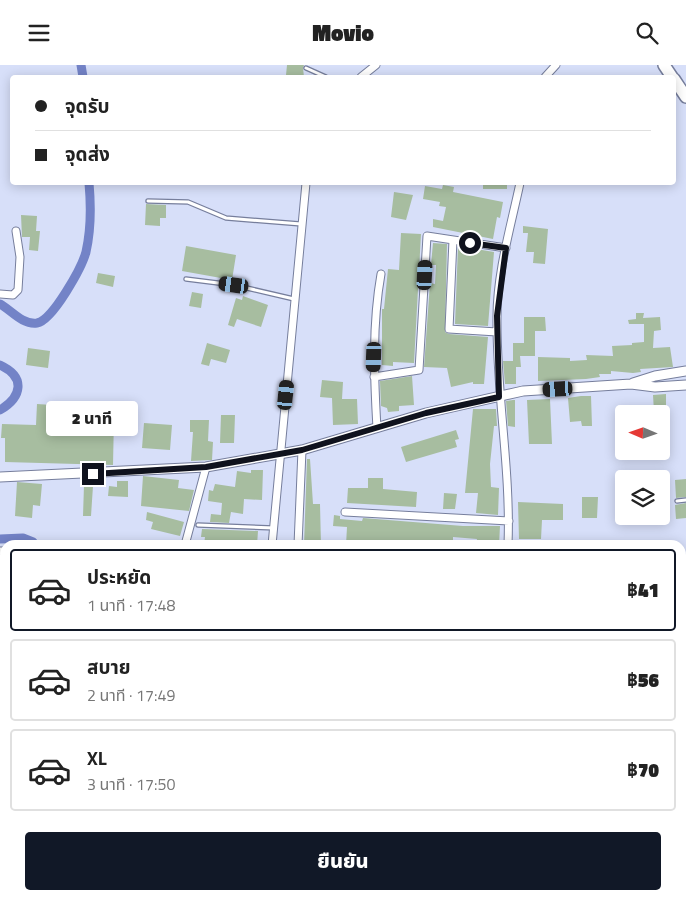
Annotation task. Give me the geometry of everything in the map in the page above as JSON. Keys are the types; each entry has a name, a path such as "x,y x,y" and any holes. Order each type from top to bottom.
{"highway":[{"path":"676,82 686,97"}],"street":[{"path":"364,75 376,65"},
{"path":"547,75 556,65"},
{"path":"273,540 306,185"},
{"path":"508,540 509,521 499,397 497,332 498,301 506,248 520,185"},
{"path":"0,294 13,295 18,290 20,257 16,231"},
{"path":"374,377 419,370 427,236 506,248"},
{"path":"453,239 449,329 497,332"},
{"path":"377,428 374,377 376,298 381,274"},
{"path":"631,384 655,376 686,371"},
{"path":"0,477 206,467 302,450 426,413 523,391 631,384 655,387 686,385"},
{"path":"298,540 302,450"},
{"path":"186,540 206,467"},
{"path":"345,512 509,521"}],"lane":[{"path":"306,67 322,75"},
{"path":"148,201 188,202 226,218 301,224"},
{"path":"186,279 234,285 296,299"},
{"path":"677,501 686,499"},
{"path":"198,525 274,528"}],"building":[{"path":"287,65 304,65 304,75 286,75"},
{"path":"443,185 454,187 453,192 503,202 500,218 497,217 493,239 433,227 433,219 443,221 446,207 439,206 440,202 423,199 425,186 442,189"},
{"path":"483,185 507,185 507,189 483,189"},
{"path":"394,192 413,195 406,220 391,217"},
{"path":"146,204 166,205 166,218 160,218 160,226 145,225"},
{"path":"21,215 37,216 36,231 40,231 38,251 29,250 30,237 22,237"},
{"path":"523,226 548,229 545,264 533,263 534,252 526,252 528,233 523,233"},
{"path":"401,233 421,234 414,363 393,362 393,366 382,365 382,309 384,309 388,269 399,270"},
{"path":"433,243 447,244 445,332 449,334 488,337 484,384 473,384 473,382 451,387 447,368 424,367 430,283 435,284 436,265 431,265"},
{"path":"186,246 236,255 232,280 182,271"},
{"path":"458,246 494,252 488,326 455,324"},
{"path":"98,273 115,276 113,287 96,283"},
{"path":"192,292 203,294 201,308 189,306"},
{"path":"243,296 268,305 261,327 237,319 234,327 228,325 236,298 242,300"},
{"path":"636,313 644,313 643,318 660,317 661,330 654,331 653,348 670,347 673,367 640,369 641,372 633,373 611,371 611,374 599,374 600,377 586,379 538,381 538,357 570,358 570,361 587,360 586,355 613,356 612,346 644,342 644,324 629,324 628,320 636,319"},
{"path":"524,317 545,317 546,331 535,331 535,356 520,356 521,367 516,367 516,384 505,384 503,361 513,361 513,343 524,343"},
{"path":"207,343 230,350 226,363 211,359 209,366 201,364"},
{"path":"28,348 50,351 48,368 26,365"},
{"path":"412,376 414,405 399,406 399,411 388,412 387,408 381,406 380,381"},
{"path":"322,380 343,382 342,399 357,399 358,424 333,425 332,398 320,397"},
{"path":"666,394 666,405 654,405 653,395"},
{"path":"591,396 592,426 582,426 581,421 570,422 568,398"},
{"path":"550,399 552,444 529,444 527,400"},
{"path":"515,400 515,427 508,426 506,401"},
{"path":"37,404 52,405 51,418 72,419 73,411 85,412 84,428 102,429 103,417 114,417 113,465 5,462 5,438 1,438 2,424 36,425"},
{"path":"473,409 496,409 497,426 494,426 490,464 491,487 499,488 498,515 476,513 478,493 465,493"},
{"path":"221,415 235,415 234,443 220,443"},
{"path":"190,420 209,420 208,441 213,442 212,460 191,461 193,432 190,432"},
{"path":"144,423 172,425 170,450 142,448"},
{"path":"456,430 459,439 455,440 457,447 406,462 401,447"},
{"path":"307,459 310,459 313,504 320,504 321,540 304,540"},
{"path":"251,470 263,470 262,500 244,499 243,514 231,512 229,523 210,522 211,514 221,515 222,503 208,501 209,490 213,491 215,484 235,487 237,471 251,473"},
{"path":"143,476 179,480 178,488 194,490 189,511 141,506"},
{"path":"368,478 383,478 383,489 417,492 416,507 347,503 348,488 368,488"},
{"path":"686,479 686,497 676,498 675,480"},
{"path":"117,481 128,481 128,497 108,496 109,486 117,487"},
{"path":"17,482 42,484 40,506 33,505 32,518 15,516"},
{"path":"84,485 93,486 91,516 83,516"},
{"path":"444,493 457,494 455,509 443,509"},
{"path":"582,497 598,497 597,518 582,518"},
{"path":"518,502 563,504 563,520 542,520 541,539 519,539"},
{"path":"686,503 686,518 676,519 675,505"},
{"path":"147,512 184,522 180,536 151,529 153,522 146,520"},
{"path":"334,515 340,516 340,519 362,521 363,518 463,526 500,526 499,540 453,537 453,540 346,540 347,527 333,526"},
{"path":"202,529 258,531 257,540 205,540 205,537 201,537"}],"waterway":[{"path":"81,65 83,75"},
{"path":"0,304 26,322 37,323 44,320 51,313 73,280 86,252 90,217 89,185"},
{"path":"0,365 14,375 18,387 13,399 0,410"},
{"path":"0,539 23,538 28,540"}],"route":[{"path":"93,474 206,467 302,450 426,413 499,397 497,316 506,248 470,243"}]}
